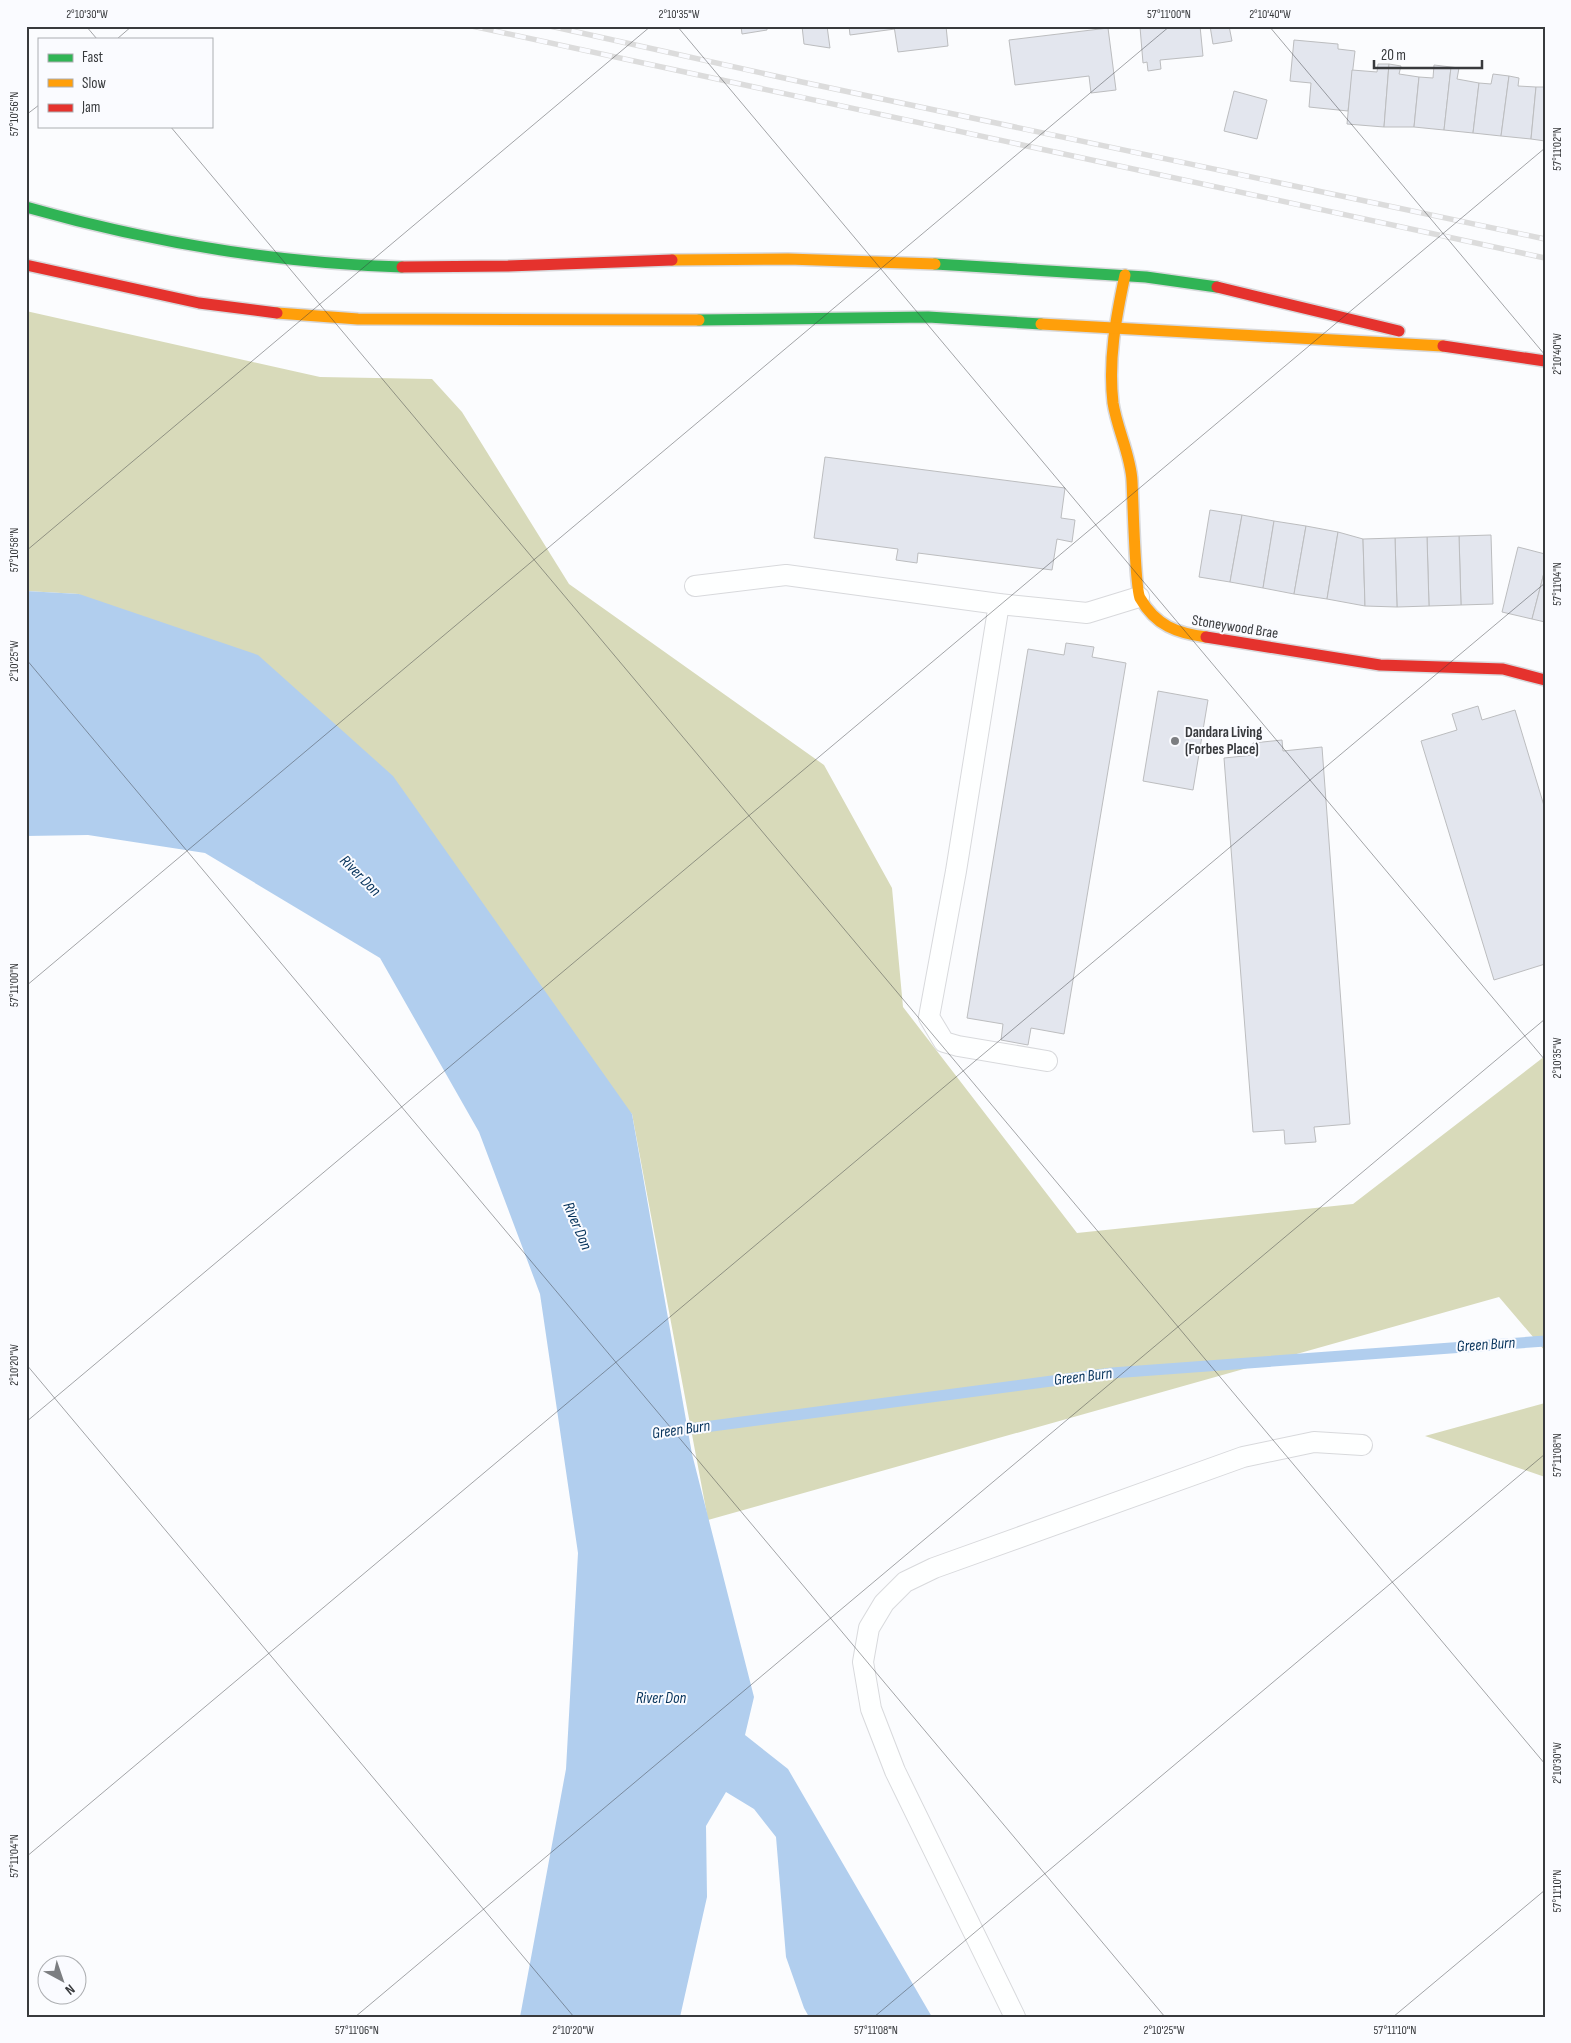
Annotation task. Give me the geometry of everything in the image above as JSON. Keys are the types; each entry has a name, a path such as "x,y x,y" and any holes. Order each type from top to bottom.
{"main road":[{"path":"26,206 64,218 151,238 256,257 362,266 477,267 748,258 957,264 1125,275 1200,283 1461,347 1545,361"},
{"path":"26,265 59,274 199,303 272,313 358,319 697,320 928,317 1113,329 1461,347"},
{"path":"1125,275 1113,329 1113,402 1119,434 1132,475 1139,597"},
{"name":"Stoneywood Brae","path":"1139,597 1157,620 1179,633 1380,664 1502,669 1545,680"}],"lane":[{"path":"695,586 786,575 999,604 1087,613 1139,597"},
{"path":"999,604 957,862 929,1017 944,1042 1048,1061"},
{"path":"1015,2017 895,1771 871,1709 863,1662 869,1628 884,1603 906,1582 934,1568 1244,1457 1314,1442 1362,1445"}],"green space":[{"path":"26,311 320,377 432,379 462,412 569,584 824,765 892,888 903,1007 1077,1233 1353,1204 1545,1056 1545,1351 1499,1297 708,1520 632,1114 79,594 26,591"},
{"path":"1545,1403 1545,1477 1425,1436"}],"water":[{"name":"River Don","path":"26,591 79,594 258,655 393,776 632,1114 692,1454 754,1697 745,1735 788,1769 932,2017 809,2017 786,1957 776,1837 754,1809 726,1792 706,1826 707,1897 680,2017 520,2017 566,1769 578,1553 540,1294 479,1132 380,958 205,853 88,835 26,836"}],"building":[{"path":"741,26 770,26 767,27 767,30 742,34"},
{"path":"802,26 827,26 830,48 804,44"},
{"path":"849,26 894,26 895,29 850,35"},
{"path":"894,26 946,26 948,46 898,52"},
{"path":"1200,26 1203,56 1160,60 1161,69 1148,71 1147,62 1143,63 1140,27"},
{"path":"1210,26 1229,26 1232,41 1213,44"},
{"path":"1108,28 1116,90 1091,93 1089,76 1015,85 1009,40"},
{"path":"1294,40 1338,44 1338,49 1355,51 1348,111 1309,107 1311,83 1290,81"},
{"path":"1378,64 1389,64 1384,127 1347,124 1352,70 1377,72"},
{"path":"1389,64 1401,66 1399,74 1419,77 1414,127 1384,127"},
{"path":"1434,65 1451,67 1444,130 1414,127 1419,77 1433,78"},
{"path":"1451,67 1459,68 1457,79 1479,83 1473,133 1444,130"},
{"path":"1493,74 1509,76 1501,136 1473,133 1479,83 1491,84"},
{"path":"1509,76 1519,78 1518,86 1536,87 1531,139 1501,136"},
{"path":"1536,87 1545,87 1545,141 1531,139"},
{"path":"1234,91 1267,100 1257,139 1224,131"},
{"path":"825,457 1065,488 1061,518 1075,520 1072,542 1057,539 1052,570 918,553 917,563 896,560 898,549 814,538"},
{"path":"1210,510 1242,515 1230,582 1199,577"},
{"path":"1242,515 1274,521 1263,588 1230,582"},
{"path":"1274,521 1306,526 1294,594 1263,588"},
{"path":"1306,526 1338,532 1327,599 1294,594"},
{"path":"1338,532 1363,539 1365,606 1327,599"},
{"path":"1491,535 1493,604 1461,605 1459,536"},
{"path":"1459,536 1461,605 1429,606 1427,537"},
{"path":"1427,537 1429,606 1397,607 1395,538"},
{"path":"1395,538 1397,607 1365,606 1363,539"},
{"path":"1518,547 1545,554 1545,569 1532,619 1502,612"},
{"path":"1545,569 1545,622 1532,619"},
{"path":"1066,643 1094,647 1092,657 1126,663 1064,1034 1031,1028 1028,1045 1001,1040 1003,1024 967,1018 1028,649 1064,655"},
{"name":"Dandara Living (Forbes Place)","path":"1158,691 1208,700 1193,790 1143,781"},
{"path":"1478,706 1482,720 1515,710 1545,809 1545,964 1494,980 1421,741 1457,730 1452,714"},
{"path":"1282,740 1283,751 1322,747 1350,1124 1314,1127 1316,1142 1285,1144 1284,1130 1253,1132 1224,758 1254,755 1253,743"}],"waterway":[{"name":"Green Burn","path":"674,1431 1112,1373 1545,1341"}],"railway":[{"path":"472,26 1545,258"},
{"path":"550,26 802,82 1545,239"}],"traffic: fast":[{"path":"26,207 119,231 212,249 307,261 402,267"},
{"path":"935,264 1146,277 1217,287"},
{"path":"699,320 928,317 1041,324"}],"traffic: slow":[{"path":"672,260 788,259 935,264"},
{"path":"1125,275 1112,355 1112,387 1115,413 1131,472 1138,591 1146,608 1160,622 1186,633 1206,637"},
{"path":"277,313 358,319 699,320"},
{"path":"1041,324 1443,346"}],"traffic: jam":[{"path":"402,267 508,266 672,260"},
{"path":"26,265 199,303 277,313"},
{"path":"1217,287 1399,331"},
{"path":"1443,346 1545,361"},
{"path":"1206,637 1380,665 1503,669 1545,680"}],"place":[{"name":"Dandara Living (Forbes Place)","path":"1175,741"}]}
